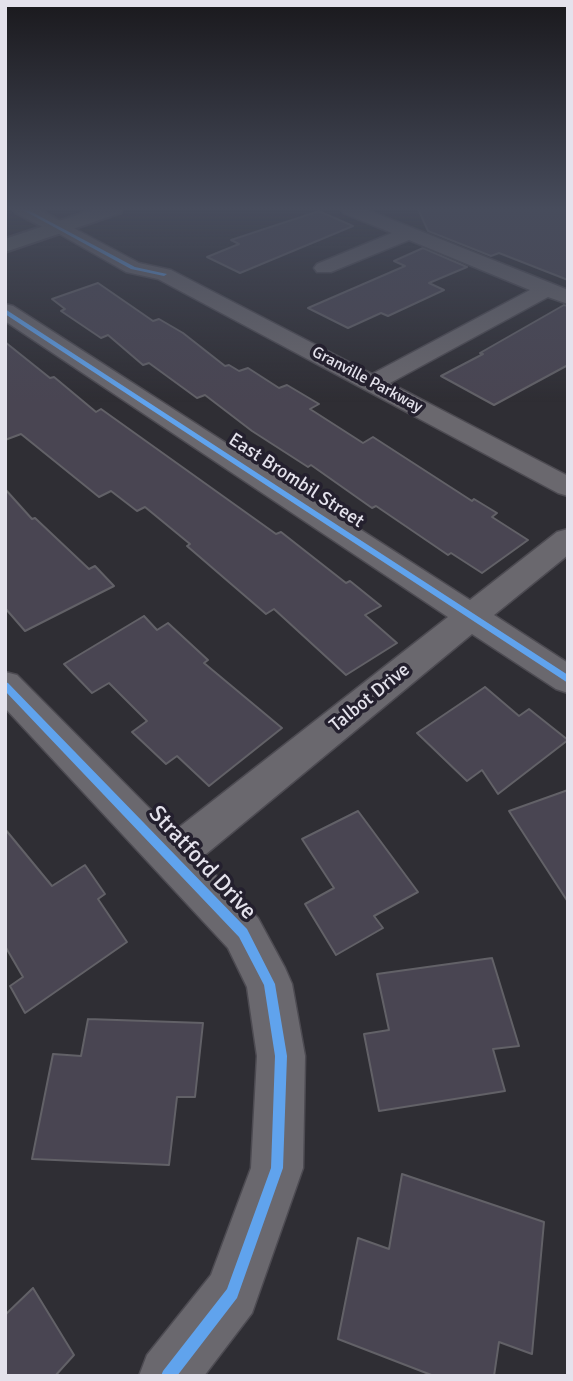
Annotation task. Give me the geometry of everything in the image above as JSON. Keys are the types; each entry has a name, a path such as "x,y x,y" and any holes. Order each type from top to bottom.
{"street":[{"path":"507,273 557,294"},
{"name":"Granville Parkway","path":"164,274 568,487"},
{"path":"373,383 557,294"},
{"name":"East Brombil Street","path":"5,311 568,680"},
{"name":"Talbot Drive","path":"172,857 568,539"},
{"name":"Stratford Drive","path":"5,685 243,933 269,984 281,1056 277,1168 232,1293 168,1376"}],"building":[{"path":"388,273 452,273 429,283 444,290 388,316 381,313 348,328 308,308"},
{"path":"551,273 568,273 568,280"},
{"path":"98,283 153,321 159,319 183,333 225,366 229,365 239,371 248,368 279,388 287,385 319,404 310,409 363,443 373,437 472,501 474,499 497,513 492,517 528,540 482,573 451,553 448,555 376,506 372,508 311,465 308,467 252,431 205,395 197,398 149,363 143,365 108,335 101,338 61,311 65,309 52,299"},
{"path":"564,305 568,306 568,365 494,405 441,376 483,354 480,353"},
{"path":"5,342 50,378 54,377 96,412 101,409 276,534 281,532 346,583 350,581 381,606 365,615 397,643 346,675 274,609 266,614 145,507 137,511 111,491 99,497 21,434 5,440"},
{"path":"5,489 32,519 35,518 89,569 95,566 114,586 25,631 5,608"},
{"path":"144,616 157,630 168,623 208,660 204,663 282,728 209,786 177,756 166,764 132,732 147,721 109,683 92,693 64,664"},
{"path":"485,687 519,716 529,709 568,740 498,794 482,770 467,781 417,733"},
{"path":"568,790 568,902 509,811"},
{"path":"358,811 418,892 374,916 383,928 336,955 305,904 334,888 302,839"},
{"path":"5,829 52,886 85,865 105,894 98,899 127,942 25,1013 10,986 23,977 5,946"},
{"path":"492,958 519,1046 493,1049 505,1091 379,1111 364,1034 389,1030 377,974"},
{"path":"88,1019 203,1023 195,1097 177,1097 169,1165 32,1159 53,1054 81,1056"},
{"path":"402,1174 544,1222 532,1354 499,1342 494,1376 434,1376 338,1339 358,1238 389,1249"},
{"path":"33,1288 74,1355 55,1376 5,1376 5,1315"}],"cycle path":[{"path":"5,311 568,680"},
{"path":"5,685 243,933 269,984 281,1056 277,1168 232,1293 168,1376"}]}
